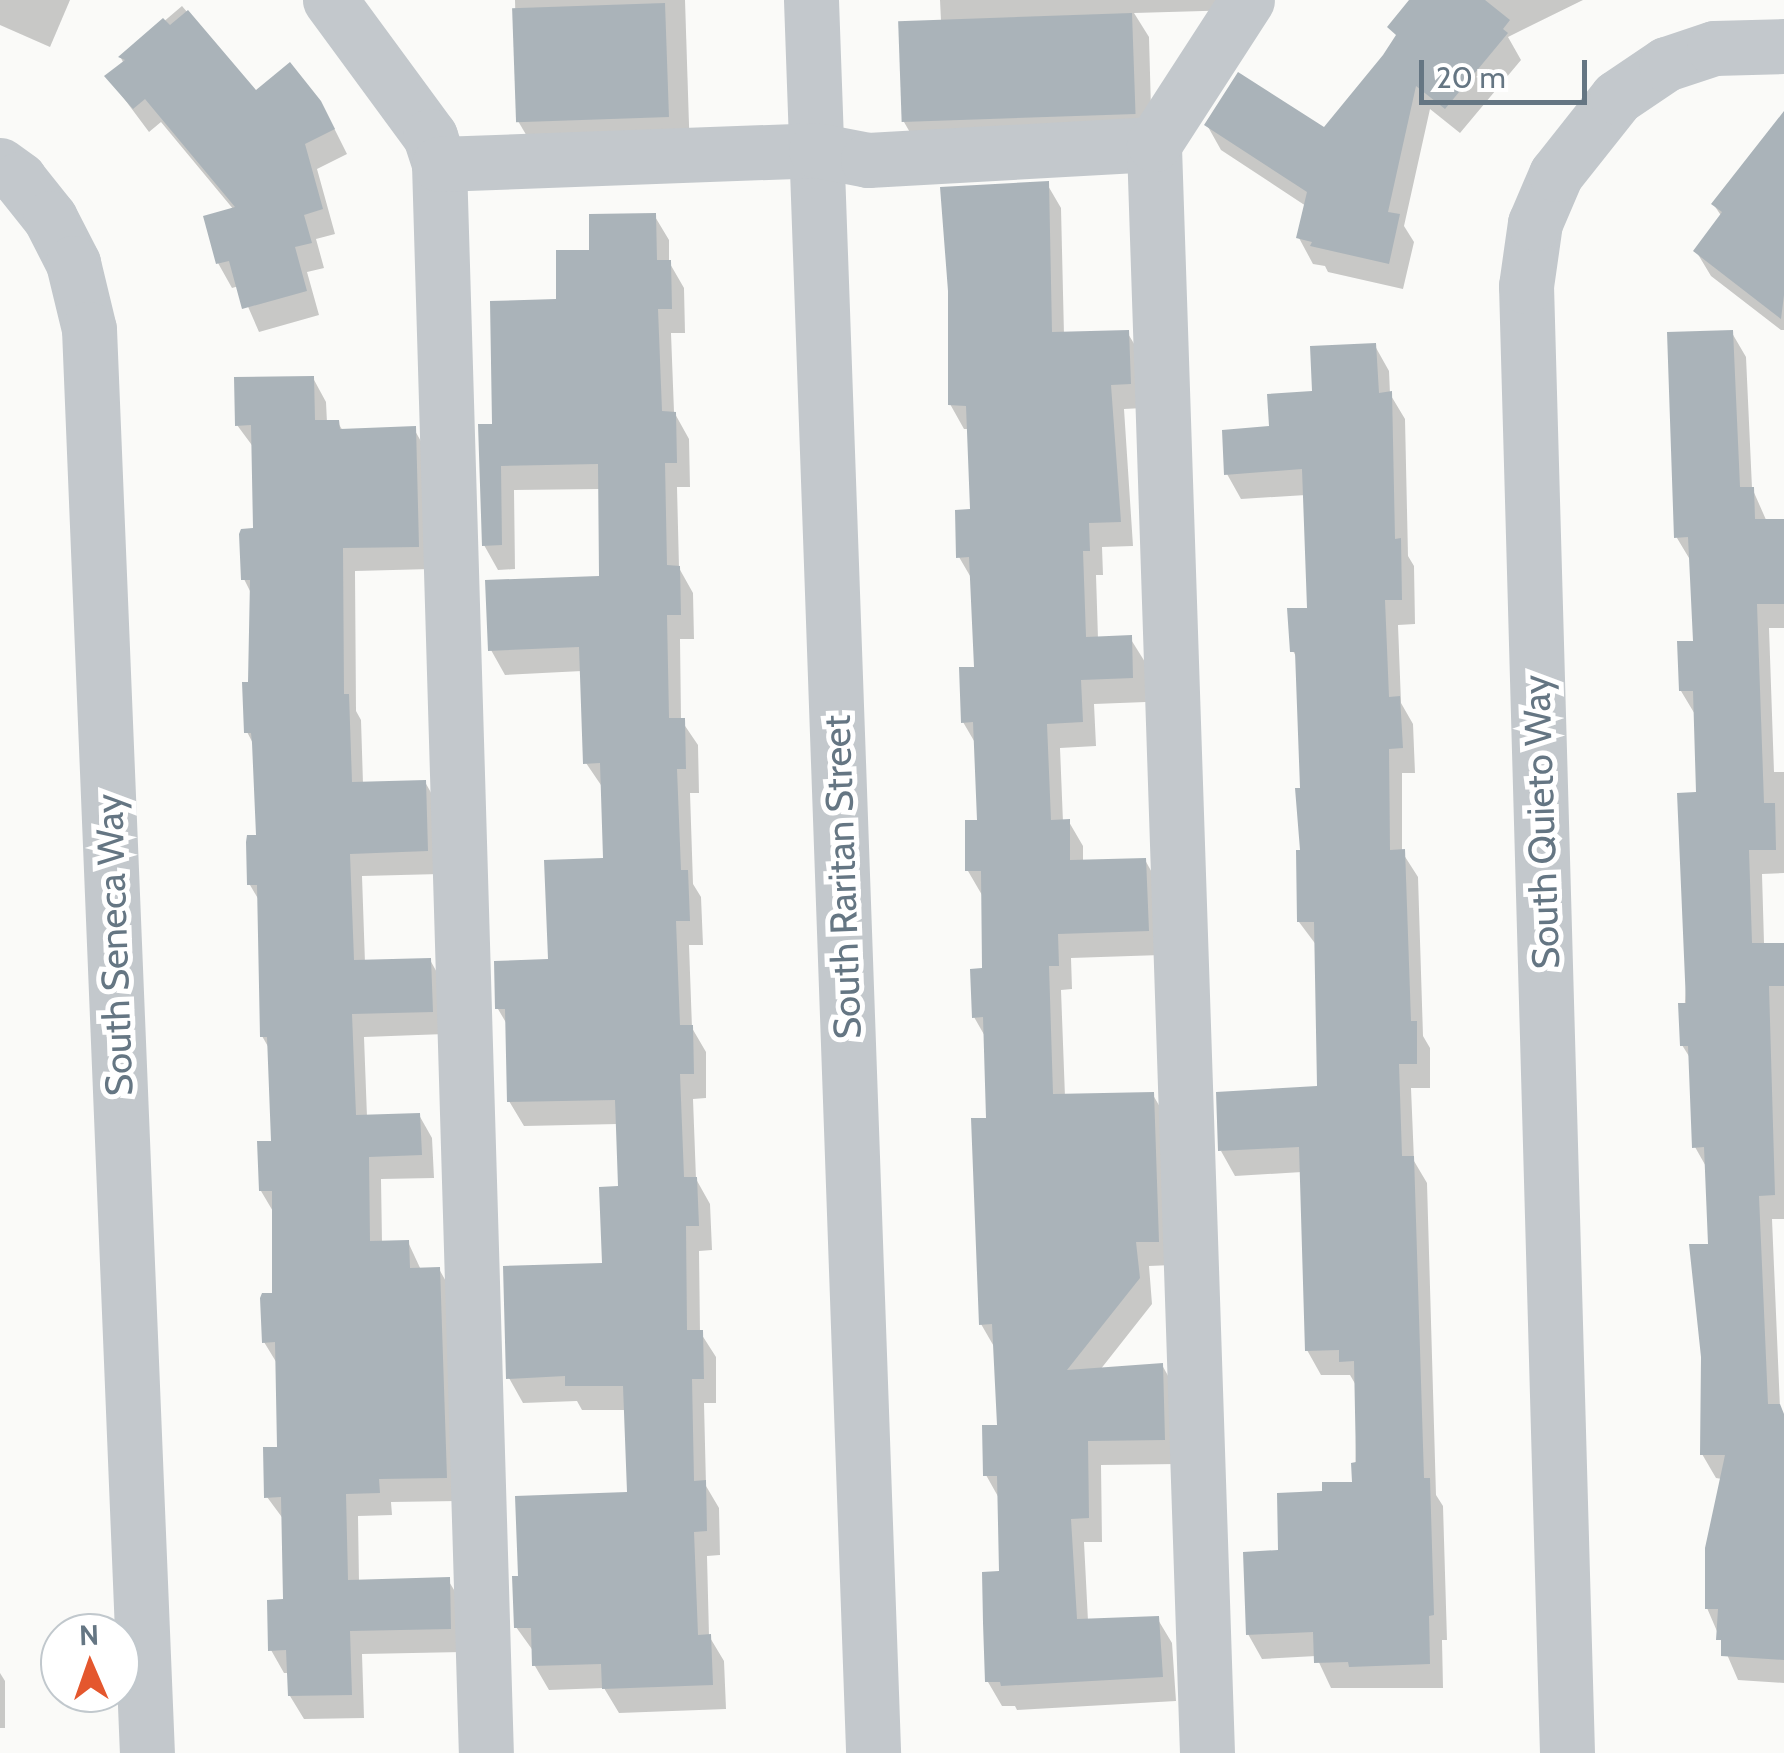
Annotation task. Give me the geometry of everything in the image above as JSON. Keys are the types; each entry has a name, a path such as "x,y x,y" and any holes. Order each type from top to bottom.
{"street":[{"path":"330,0 430,136 439,164 486,1753"},
{"name":"South Raritan Street","path":"811,0 873,1753"},
{"path":"1207,1753 1154,144 1247,0"},
{"name":"South Quieto Way","path":"1567,1753 1526,286 1535,223 1556,174 1617,97 1666,64 1714,48 1784,46"},
{"path":"439,164 816,150 868,160 1154,144"},
{"name":"South Seneca Way","path":"0,165 19,179 50,218 73,263 90,329 147,1753"}],"building":[{"path":"1409,0 1485,0 1510,20 1503,29 1508,33 1445,109 1416,86 1388,212 1400,214 1389,264 1310,246 1312,242 1296,238 1307,192 1204,125 1238,72 1324,127 1383,55 1396,35 1387,27"},
{"path":"665,3 669,117 516,122 512,8"},
{"path":"188,10 256,90 290,62 321,101 335,129 305,144 323,209 304,215 312,243 295,247 307,291 242,309 229,261 216,264 203,216 235,207 145,99 133,109 104,76 125,60 118,57 163,18 170,25"},
{"path":"1132,13 1136,114 902,122 898,21"},
{"path":"1784,111 1781,319 1693,251 1722,212 1711,204"},
{"path":"1049,181 1052,332 1129,330 1131,384 1111,385 1121,522 1089,523 1090,551 1083,551 1086,637 1132,635 1133,678 1081,680 1083,722 1047,724 1051,820 1070,819 1070,860 1146,858 1149,931 1058,934 1059,966 1049,966 1053,1094 1154,1092 1159,1242 1136,1242 1140,1278 1067,1370 1163,1363 1165,1440 1088,1441 1089,1518 1071,1519 1077,1619 1159,1616 1163,1677 1001,1686 1000,1682 985,1682 983,1623 982,1572 999,1571 997,1476 983,1476 982,1425 997,1425 992,1324 979,1325 971,1118 986,1118 983,1017 972,1018 970,969 982,968 981,871 965,871 965,820 977,820 973,722 961,723 959,667 974,667 969,557 956,558 955,510 970,509 966,406 948,405 948,291 940,187"},
{"path":"656,213 657,260 671,260 672,309 658,309 662,411 676,412 677,463 665,463 667,565 680,566 681,615 667,615 669,718 685,718 686,769 677,769 681,870 688,870 690,921 676,921 680,1025 693,1025 694,1074 680,1074 684,1177 697,1177 699,1226 686,1226 687,1330 703,1330 704,1379 692,1379 694,1481 706,1480 707,1531 694,1532 698,1635 711,1634 713,1685 602,1689 601,1664 532,1666 531,1628 514,1628 512,1576 518,1576 515,1496 627,1492 623,1386 565,1386 565,1376 506,1379 503,1266 602,1263 599,1187 618,1186 615,1100 507,1102 505,1009 495,1009 494,961 548,959 544,860 603,858 600,763 583,764 579,647 488,651 485,580 599,576 598,464 501,466 502,545 482,546 478,424 492,424 490,301 556,299 556,250 589,250 589,214"},
{"path":"1733,330 1740,487 1754,487 1755,519 1784,519 1784,604 1757,604 1764,803 1775,803 1776,850 1749,850 1752,943 1784,943 1784,986 1769,986 1775,1195 1759,1196 1768,1404 1780,1404 1784,1414 1784,1660 1721,1656 1721,1640 1716,1640 1718,1609 1705,1609 1705,1548 1725,1455 1700,1455 1701,1357 1689,1244 1708,1244 1704,1147 1692,1148 1688,1046 1680,1046 1678,1003 1686,1003 1677,793 1696,792 1693,691 1679,691 1677,641 1693,641 1688,537 1674,538 1667,332"},
{"path":"1376,343 1379,393 1392,391 1395,539 1401,538 1402,600 1385,600 1389,697 1400,696 1403,748 1389,749 1390,850 1405,849 1411,1021 1417,1021 1417,1064 1399,1064 1402,1156 1414,1156 1424,1478 1430,1478 1434,1615 1429,1616 1430,1664 1349,1667 1348,1662 1314,1663 1313,1632 1246,1635 1243,1552 1278,1550 1277,1493 1322,1491 1322,1482 1352,1482 1351,1463 1356,1462 1354,1361 1339,1362 1339,1350 1305,1351 1299,1147 1218,1151 1216,1092 1317,1086 1314,922 1297,922 1296,850 1300,850 1295,788 1300,788 1295,652 1290,652 1287,608 1307,608 1302,469 1224,475 1222,430 1269,426 1267,394 1312,391 1310,346"},
{"path":"314,376 315,420 339,420 340,429 416,426 419,547 343,548 344,694 349,694 352,782 426,780 428,851 350,854 354,960 431,958 433,1012 352,1014 356,1115 420,1113 422,1155 369,1157 370,1241 409,1240 410,1268 440,1267 447,1478 379,1479 380,1493 346,1494 348,1580 450,1577 451,1629 350,1631 352,1695 288,1696 286,1650 268,1651 267,1600 283,1599 281,1497 264,1498 263,1447 277,1447 275,1342 262,1343 260,1298 262,1293 272,1293 272,1191 259,1191 257,1141 271,1141 267,1037 260,1037 257,885 247,885 247,835 256,835 252,743 251,733 244,733 242,682 248,682 250,580 241,580 239,534 241,529 253,528 251,425 235,426 234,377"}]}
